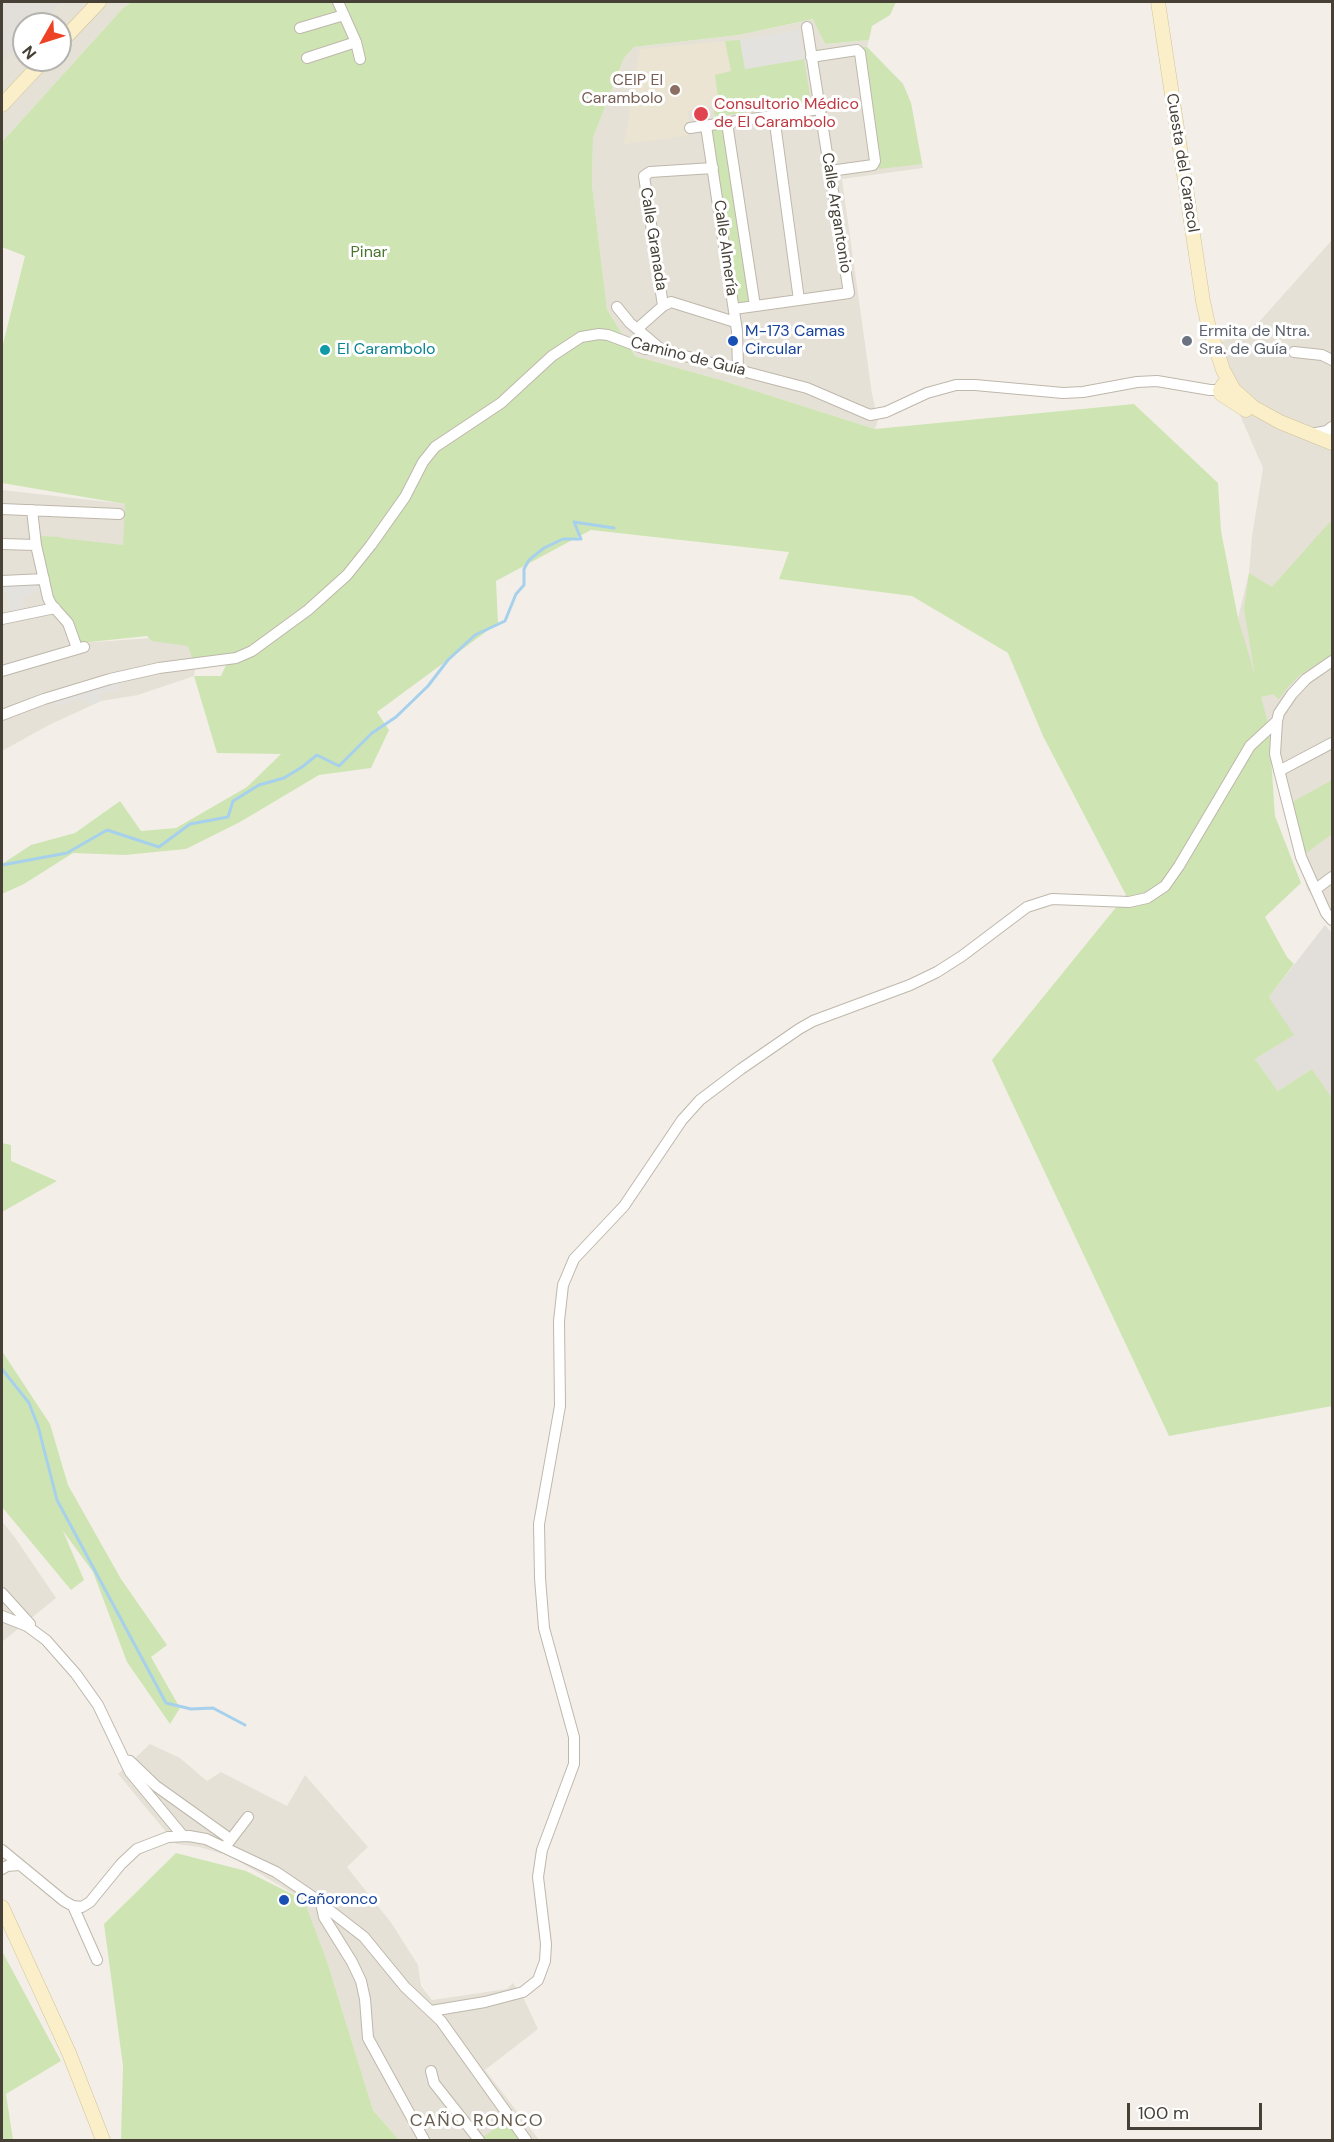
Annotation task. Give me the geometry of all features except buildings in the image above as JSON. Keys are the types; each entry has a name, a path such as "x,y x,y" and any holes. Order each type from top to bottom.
{"main road":[{"path":"72,30 99,2"},
{"name":"Cuesta del Caracol","path":"1158,2 1208,324 1226,391"},
{"path":"2,105 33,72"},
{"path":"1226,391 1280,422 1332,443"},
{"path":"1226,391 1269,425 1332,450"},
{"path":"2,1907 5,1919 69,2053 103,2140"}],"street":[{"path":"338,2 356,42 360,59"},
{"path":"300,28 344,15"},
{"name":"Calle Argantonio","path":"799,300 849,293 807,27"},
{"path":"307,58 356,42"},
{"path":"812,57 857,50 860,53 875,161 873,165 830,171"},
{"path":"690,128 820,109"},
{"path":"734,309 799,300 774,116"},
{"name":"Calle Almería","path":"727,123 755,306"},
{"name":"Calle Almería","path":"706,126 734,309 738,370"},
{"name":"Calle Granada","path":"663,306 643,178 645,173 713,168"},
{"path":"638,329 663,306 673,302 735,322"},
{"path":"617,307 662,350"},
{"name":"Camino de Guía","path":"2,715 79,687 159,668 218,661 244,655 315,605 339,584 371,545 405,496 423,462 435,447 501,403 562,347 581,337 599,334 615,337 645,349 662,350 807,388 870,415 886,412 927,393 956,385 1049,393 1083,392 1148,381 1226,391"},
{"path":"1294,352 1322,355 1332,360"},
{"path":"1311,434 1327,431 1332,427"},
{"path":"2,509 119,514"},
{"path":"2,670 80,648 69,625 49,601 36,545 32,510"},
{"path":"2,544 36,545"},
{"path":"2,581 44,579"},
{"path":"2,618 55,608"},
{"path":"1332,661 1306,679 1292,694 1280,713 1277,721 1275,754 1301,856 1326,913 1332,920"},
{"path":"431,2011 494,2001 523,1992 533,1985 541,1974 546,1954 538,1877 542,1850 574,1764 574,1737 544,1628 538,1524 560,1406 559,1321 563,1285 574,1259 624,1206 682,1120 700,1100 800,1029 813,1021 910,985 937,972 962,956 1026,907 1052,899 1129,903 1147,898 1165,886 1250,746 1277,721"},
{"path":"1279,771 1332,744"},
{"path":"1316,889 1332,877"},
{"path":"2,1593 87,1688 139,1784 183,1836"},
{"path":"2,1615 27,1626 46,1640"},
{"path":"124,1760 130,1761 153,1783 225,1842 286,1878 364,1937 405,1987 441,2022 526,2140"},
{"path":"225,1842 248,1817"},
{"path":"2,1850 64,1901 73,1906 82,1907 90,1902 120,1864 137,1849 160,1839 183,1836 225,1842"},
{"path":"2,1858 19,1865"},
{"path":"2,1869 19,1865"},
{"path":"2,1899 5,1919"},
{"path":"321,1903 324,1917 361,1981 368,2038 424,2140"},
{"path":"73,1906 97,1960"},
{"path":"431,2071 434,2082 479,2140"}],"shaded area":[{"path":"2,2 132,2 123,8 72,64 72,12 12,12 12,72 65,72 2,142"},
{"path":"2,2 62,2 52,12 12,12 12,53 2,63"},
{"path":"814,19 825,44 869,40 867,47 903,84 911,103 923,168 842,179 872,394 878,420 875,429 721,380 635,356 607,309 592,185 593,138 624,58 634,47 739,35"},
{"path":"799,30 804,59 745,69 740,40"},
{"name":"CEIP El Carambolo","path":"725,41 731,72 719,105 687,111 688,136 624,144 640,49"},
{"path":"1332,240 1332,919 1307,889 1238,618 1249,573 1252,536 1263,468 1229,390 1215,345 1259,322"},
{"path":"2,490 126,504 124,545 72,621 80,643 152,638 187,639 196,663 194,676 138,695 101,701 49,725 2,751"},
{"path":"44,579 46,588 22,598 25,614 12,616 3,581"},
{"path":"117,677 119,690 99,694 101,701 94,704 85,703 82,698 54,707 51,696"},
{"path":"1325,925 1332,933 1332,1098 1312,1069 1278,1091 1255,1059 1293,1035 1269,997"},
{"path":"2,1521 56,1598 2,1642"},
{"path":"150,1744 180,1758 207,1781 221,1772 287,1806 305,1775 368,1847 347,1867 392,1924 418,1965 421,1986 432,2000 507,1989 513,1983 524,1999 538,2029 485,2070 539,2140 399,2140 373,2110 327,1961 304,1900 230,1856 199,1847 176,1844 118,1774"}],"green space":[{"name":"Pinar","path":"132,2 896,2 890,15 872,26 869,40 825,44 813,19 739,35 634,47 624,58 593,138 592,185 607,309 635,356 721,380 875,429 1134,404 1218,483 1221,531 1238,618 1255,675 1244,609 1249,573 1272,587 1332,521 1332,654 1300,675 1279,699 1273,694 1261,697 1269,727 1275,816 1301,883 1265,917 1287,957 1294,964 1269,997 1294,1035 1255,1059 1278,1091 1312,1069 1332,1098 1332,1406 1169,1436 992,1060 1126,895 1043,736 1008,653 912,596 779,579 789,552 591,530 496,581 498,623 377,712 389,730 371,768 319,775 240,822 186,849 125,855 73,853 24,884 2,894 2,864 31,845 75,833 120,801 141,831 176,828 247,787 281,754 217,753 194,676 221,676 226,665 221,659 194,664 188,646 152,641 147,636 80,643 72,621 54,599 38,536 123,545 125,504 2,483 2,348 25,256 2,247 2,142 65,72 72,72 72,64 123,8"},
{"path":"740,40 745,69 804,59 811,102 715,117 713,106 719,105 715,75 731,71 725,41"},
{"path":"862,47 867,47 903,84 911,103 922,164 879,169"},
{"path":"724,128 750,301 738,303 711,130"},
{"path":"1332,780 1332,834 1301,857 1287,805"},
{"path":"2,1143 11,1145 11,1161 57,1181 2,1212"},
{"path":"2,1351 50,1424 68,1485 121,1579 167,1645 151,1657 180,1708 170,1724 127,1662 93,1572 63,1531 84,1580 71,1590 2,1507"},
{"path":"176,1853 246,1871 304,1900 327,1961 373,2110 399,2140 121,2140 123,2066 104,1924"},
{"path":"2,1951 61,2061 6,2094 13,2140 2,2140"},
{"path":"509,2119 523,2140 485,2140 483,2137"}],"waterway":[{"path":"2,865 67,853 107,830 159,847 190,824 228,817 233,801 259,785 284,778 317,755 339,766 372,733 396,717 428,686 448,660 475,635 505,621 516,594 524,585 524,569 529,560 544,548 563,539 581,539 574,522 614,528"},
{"path":"2,1369 29,1403 38,1426 57,1500 166,1703 191,1709 213,1708 245,1725"}],"place":[{"name":"CEIP El Carambolo","path":"675,90"},
{"name":"Consultorio Médico de El Carambolo","path":"701,114"},
{"name":"M-173 Camas Circular","path":"733,341"},
{"name":"Ermita de Ntra. Sra. de Guía","path":"1187,341"},
{"name":"El Carambolo","path":"325,350"},
{"name":"Cañoronco","path":"284,1900"}],"district":[{"name":"CAÑO RONCO","path":"477,2121"}]}
